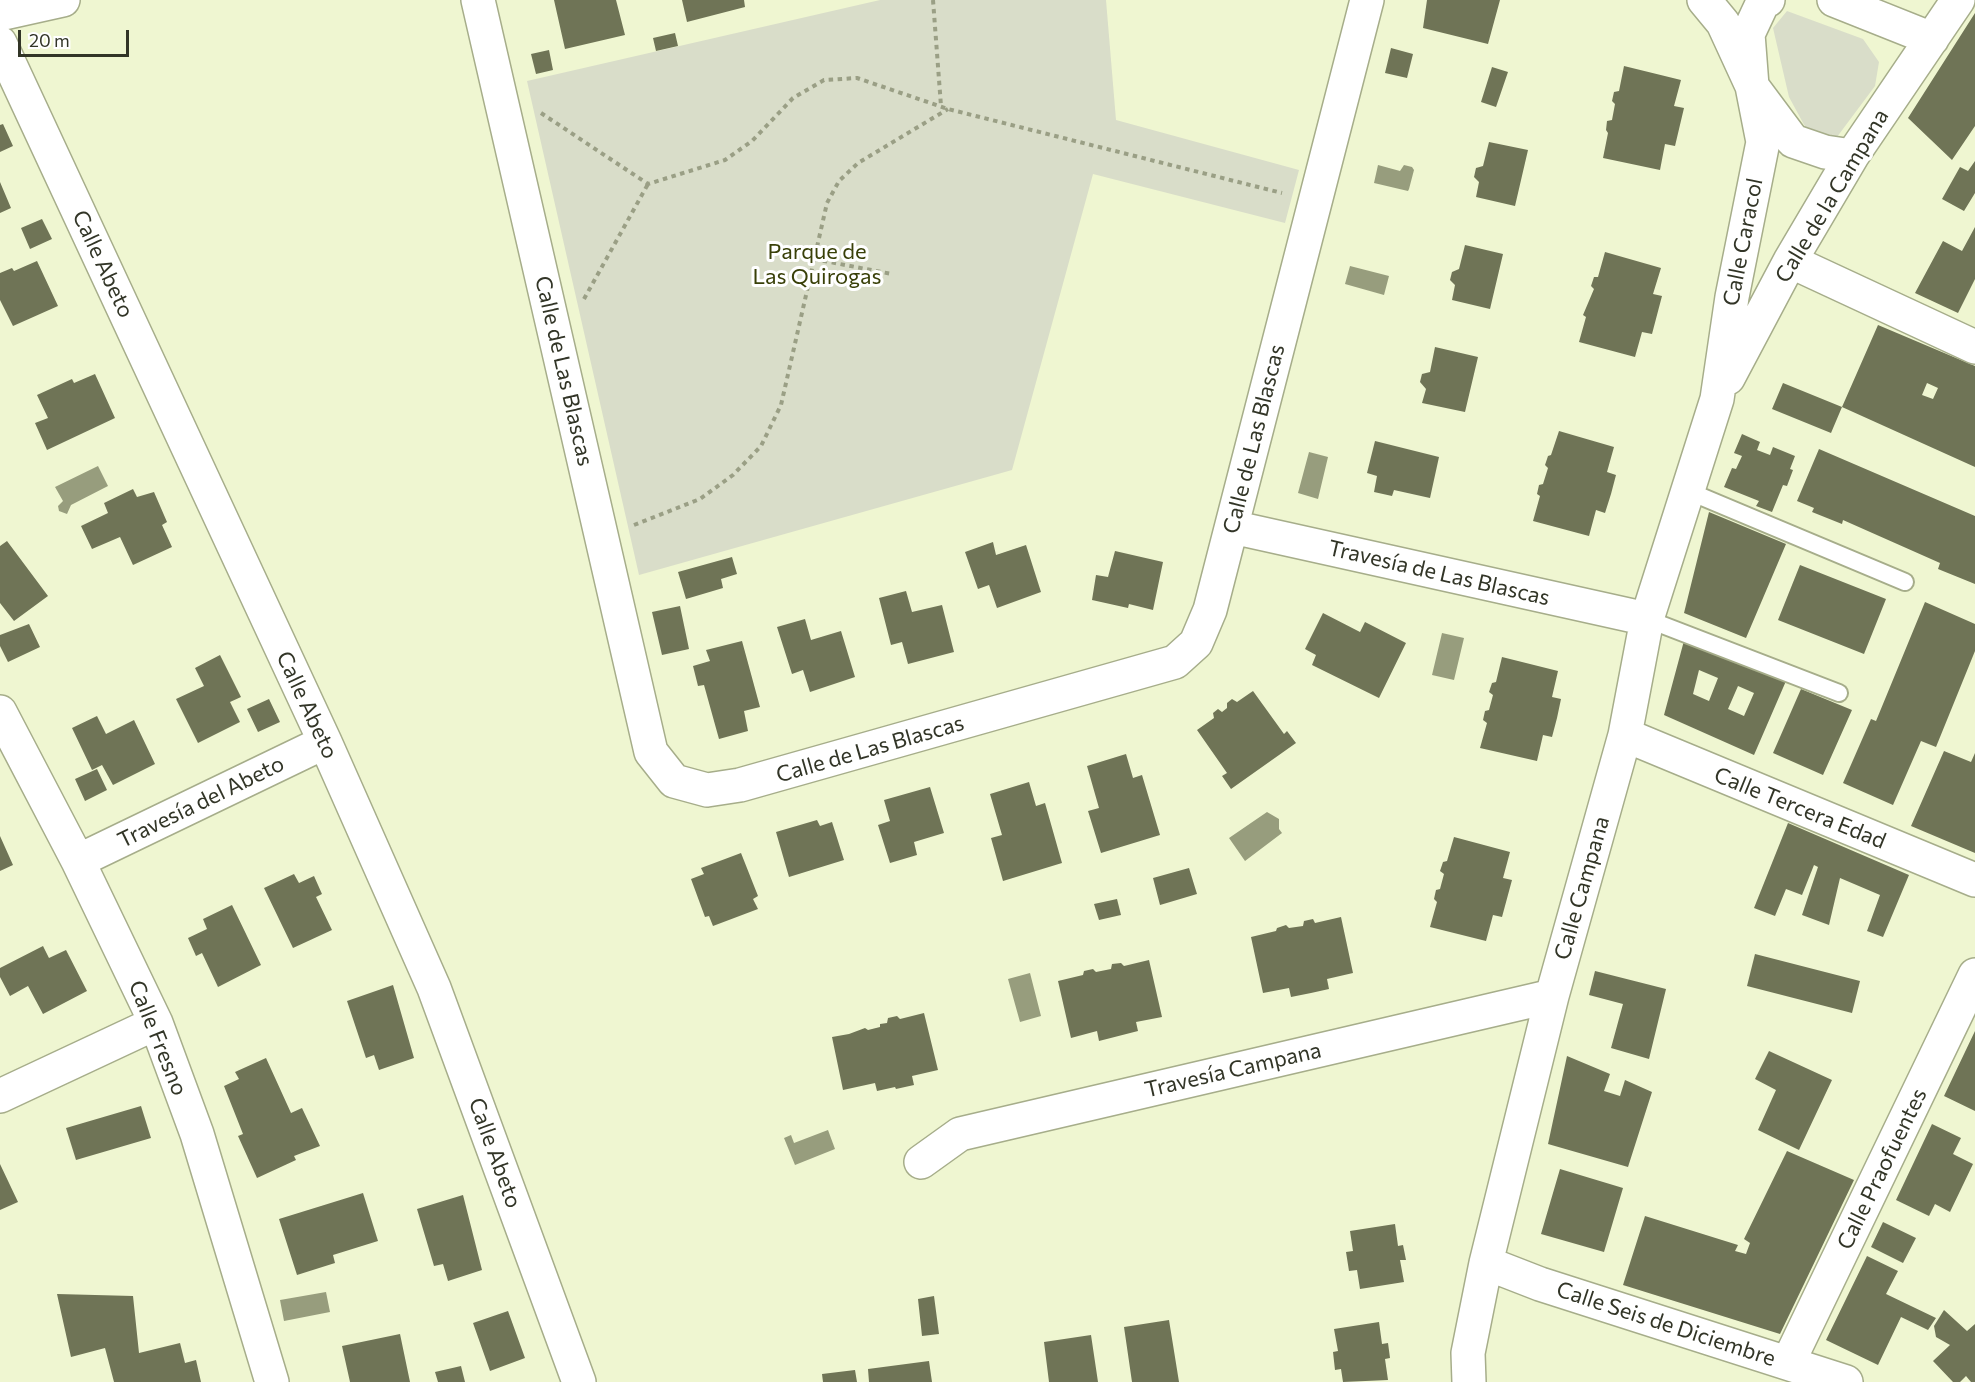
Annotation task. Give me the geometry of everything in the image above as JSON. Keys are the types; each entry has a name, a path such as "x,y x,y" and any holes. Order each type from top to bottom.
{"street":[{"path":"0,14 63,0"},
{"name":"Calle de Las Blascas","path":"478,0 651,752 674,781 707,790 740,785 1175,662 1196,643 1210,610 1367,0"},
{"name":"Calle Caracol","path":"1704,0 1723,23 1752,86 1793,141 1825,152 1852,156"},
{"name":"Calle Caracol","path":"1717,399 1732,297 1762,142 1752,86 1748,34 1763,2 1768,0"},
{"path":"1834,0 1932,39"},
{"name":"Calle de la Campana","path":"1717,399 1790,261 1852,156 1958,0"},
{"name":"Calle Abeto","path":"0,43 325,742 434,988 579,1382"},
{"path":"1790,261 1975,347"},
{"name":"Calle Campana","path":"1469,1382 1468,1353 1486,1263 1552,996 1625,735 1647,620 1717,399"},
{"name":"Travesía de Las Blascas","path":"1232,527 1647,620"},
{"name":"Calle Fresno","path":"0,712 78,861 156,1023 197,1134 272,1382"},
{"name":"Calle Tercera Edad","path":"1625,735 1975,880"},
{"name":"Travesía del Abeto","path":"78,861 325,742"},
{"name":"Calle Praofuentes","path":"1788,1363 1973,985"},
{"name":"Travesía Campana","path":"921,1162 960,1134 1552,996"},
{"path":"0,1096 156,1023"},
{"name":"Calle Seis de Diciembre","path":"1486,1263 1540,1284 1846,1382"}],"lane":[{"path":"1688,491 1905,582"},
{"path":"1647,620 1839,693"}],"path":[{"path":"933,0 941,106"},
{"path":"558,345 648,184 725,160 752,141 793,98 824,80 857,78 948,109 1314,202"},
{"path":"497,84 648,184"},
{"path":"603,537 700,499 733,475 761,446 782,405 827,203 839,181 858,163 948,109"},
{"path":"814,259 892,274"}],"green space":[{"name":"Parque de Las Quirogas","path":"880,0 1106,0 1116,120 1299,170 1285,223 1093,174 1012,470 639,575 527,81"},
{"path":"1787,11 1863,39 1879,62 1875,86 1837,137 1808,132 1789,97 1773,28"}],"shaded area":[{"path":"1378,165 1400,171 1404,165 1412,167 1414,170 1408,191 1374,183"},
{"path":"1350,266 1389,276 1384,295 1345,284"},
{"path":"1309,452 1328,457 1318,499 1298,493"},
{"path":"98,466 108,486 71,505 67,514 59,511 58,506 63,501 55,487"},
{"path":"1442,633 1464,638 1454,680 1432,675"},
{"path":"1267,812 1279,819 1279,829 1282,833 1245,861 1229,838"},
{"path":"1030,973 1041,1016 1020,1022 1008,979"},
{"path":"828,1130 835,1149 795,1165 784,1138 791,1135 794,1143"},
{"path":"326,1292 330,1312 284,1321 280,1300"}],"building":[{"path":"554,0 616,0 625,35 565,49"},
{"path":"682,0 744,0 745,7 687,22"},
{"path":"1427,0 1500,0 1488,44 1423,28"},
{"path":"1975,13 1975,126 1952,160 1908,118"},
{"path":"675,33 678,46 656,51 653,38"},
{"path":"1391,48 1413,54 1407,78 1385,73"},
{"path":"549,50 553,70 536,74 531,54"},
{"path":"1624,66 1681,80 1674,106 1684,108 1675,146 1665,144 1660,170 1603,158 1608,133 1607,121 1612,120 1615,104 1612,101 1614,92 1619,91"},
{"path":"1492,67 1508,72 1496,107 1481,102"},
{"path":"3,124 13,146 0,152 0,125"},
{"path":"1489,142 1528,150 1515,206 1476,197 1479,182 1474,177 1476,168 1483,166"},
{"path":"1975,161 1975,193 1964,211 1942,199 1960,167 1968,171"},
{"path":"0,182 11,208 0,213"},
{"path":"42,219 52,239 30,249 21,228"},
{"path":"1975,227 1975,279 1958,313 1915,293 1943,241 1962,251"},
{"path":"1465,245 1503,254 1490,309 1452,300 1455,285 1450,280 1452,272 1459,269"},
{"path":"1605,252 1661,268 1653,294 1662,296 1652,334 1642,332 1635,357 1579,342 1586,317 1583,315 1594,289 1591,286 1594,277 1598,277"},
{"path":"37,261 58,306 13,326 0,300 0,273 12,268 14,271"},
{"path":"1878,325 1975,366 1975,467 1842,407","holes":["1927,383 1938,388 1933,399 1922,395"]},
{"path":"1435,347 1478,357 1465,412 1422,403 1426,389 1420,382 1422,374 1430,372"},
{"path":"95,374 115,418 47,450 35,423 48,418 37,395 72,379 74,383"},
{"path":"1783,383 1842,407 1831,433 1772,409"},
{"path":"1559,431 1614,447 1607,472 1616,475 1611,494 1605,513 1596,510 1589,536 1533,521 1540,496 1537,494 1539,485 1543,484 1548,468 1545,465"},
{"path":"1742,434 1760,442 1757,450 1770,455 1773,447 1795,456 1787,486 1783,485 1772,512 1756,506 1759,501 1724,487 1732,468 1736,469 1742,456 1734,453"},
{"path":"1375,441 1439,457 1430,498 1394,490 1392,496 1374,492 1377,476 1367,473"},
{"path":"1819,449 1975,516 1975,584 1938,569 1940,563 1843,520 1842,524 1812,512 1814,508 1797,501"},
{"path":"133,489 137,497 154,492 167,522 162,525 172,547 133,565 120,537 92,549 81,526 108,513 104,503"},
{"path":"1709,512 1786,544 1746,638 1684,613"},
{"path":"7,541 48,596 14,621 0,603 0,546"},
{"path":"993,542 996,555 1026,545 1041,592 997,608 989,585 978,589 965,552"},
{"path":"1115,551 1163,562 1153,610 1129,604 1128,608 1092,600 1096,575 1108,577"},
{"path":"732,557 737,574 721,579 723,588 686,599 678,572"},
{"path":"1800,565 1886,599 1864,654 1778,620"},
{"path":"906,591 912,612 942,605 954,652 908,664 902,642 891,645 879,598"},
{"path":"1925,602 1975,624 1975,651 1936,747 1921,741 1893,805 1843,783 1871,719 1876,721"},
{"path":"680,606 689,649 662,655 652,612"},
{"path":"1323,613 1360,632 1365,622 1406,643 1379,698 1312,665 1316,655 1305,649"},
{"path":"805,619 811,640 841,631 855,677 810,692 803,670 792,674 777,627"},
{"path":"29,624 40,647 8,662 0,646 0,635"},
{"path":"1685,637 1786,681 1754,755 1664,715","holes":["1699,670 1718,678 1709,701 1693,694","1738,686 1754,693 1744,716 1728,709"]},
{"path":"742,641 760,707 744,711 748,731 719,739 704,685 698,686 693,666 710,661 706,650"},
{"path":"220,655 241,697 230,702 240,722 198,743 176,699 204,686 195,668"},
{"path":"1502,657 1558,671 1552,697 1561,699 1557,718 1552,737 1543,735 1537,761 1480,748 1487,723 1483,720 1485,711 1489,710 1493,695 1489,692 1492,683 1496,682"},
{"path":"1801,689 1852,710 1823,775 1773,753"},
{"path":"1253,691 1284,734 1287,731 1296,743 1231,789 1222,776 1227,773 1197,730 1214,718 1213,713 1218,709 1222,712 1227,708 1227,703 1232,699 1237,702"},
{"path":"269,699 280,722 258,732 247,709"},
{"path":"97,716 106,734 134,720 155,764 113,785 102,765 92,770 72,728"},
{"path":"1944,751 1971,762 1975,753 1975,853 1911,826"},
{"path":"1126,754 1133,778 1142,775 1160,835 1101,853 1088,811 1099,808 1087,766"},
{"path":"97,769 107,790 85,801 75,779"},
{"path":"1029,782 1036,806 1045,803 1062,863 1003,881 991,838 1002,835 990,794"},
{"path":"930,787 944,833 914,842 917,855 890,863 878,825 890,821 884,800"},
{"path":"817,820 820,826 832,822 844,860 789,877 776,832"},
{"path":"1788,823 1909,875 1883,937 1867,931 1880,895 1840,878 1829,925 1802,915 1818,867 1814,865 1802,895 1786,889 1775,916 1754,908"},
{"path":"0,836 13,865 0,871"},
{"path":"1454,837 1510,852 1503,878 1512,880 1502,917 1493,915 1486,941 1430,927 1437,902 1434,899 1436,890 1440,889 1444,874 1440,871 1443,862 1447,861"},
{"path":"741,853 758,896 753,899 758,909 713,926 709,916 705,917 691,879 704,874 701,868"},
{"path":"1189,868 1197,894 1160,905 1153,878"},
{"path":"294,874 299,883 314,876 322,894 316,897 332,930 293,948 264,888"},
{"path":"1117,899 1121,915 1099,920 1094,904"},
{"path":"232,905 261,965 218,987 202,953 196,956 188,938 207,929 203,919"},
{"path":"1341,917 1353,973 1327,979 1329,989 1291,997 1289,988 1263,993 1251,937 1276,931 1277,928 1286,925 1289,928 1303,926 1304,921 1313,919 1315,923"},
{"path":"43,946 49,958 66,950 87,991 43,1014 28,986 10,996 0,977 0,968"},
{"path":"1755,954 1860,981 1852,1013 1747,986"},
{"path":"1149,960 1162,1017 1136,1022 1138,1031 1099,1041 1097,1031 1071,1038 1058,981 1083,975 1084,971 1093,969 1096,972 1111,969 1112,964 1121,963 1124,966"},
{"path":"1595,971 1666,989 1649,1059 1611,1048 1623,1004 1589,995"},
{"path":"393,985 414,1058 379,1070 374,1055 366,1058 347,1001"},
{"path":"924,1013 938,1070 912,1076 914,1085 896,1089 895,1087 877,1091 875,1083 843,1090 832,1037 865,1028 868,1030 880,1027 880,1024 887,1023 888,1018 897,1016 900,1019"},
{"path":"1975,1031 1975,1111 1944,1096"},
{"path":"1769,1051 1832,1080 1799,1150 1758,1130 1776,1090 1755,1079"},
{"path":"1567,1056 1610,1074 1604,1091 1620,1096 1625,1080 1652,1092 1628,1167 1548,1144"},
{"path":"266,1058 291,1113 302,1108 320,1146 294,1156 296,1160 257,1178 238,1136 243,1134 224,1086 239,1079 235,1072"},
{"path":"141,1106 151,1138 76,1160 66,1128"},
{"path":"1932,1124 1961,1138 1953,1154 1973,1164 1950,1212 1935,1204 1929,1216 1896,1200"},
{"path":"1787,1151 1854,1180 1780,1334 1623,1285 1645,1216 1738,1245 1735,1251 1746,1254 1750,1243 1744,1239"},
{"path":"0,1164 18,1202 0,1210"},
{"path":"1560,1169 1623,1188 1604,1252 1541,1234"},
{"path":"363,1193 378,1241 333,1255 335,1263 297,1275 279,1219"},
{"path":"463,1195 482,1270 448,1281 443,1264 434,1266 417,1209"},
{"path":"1883,1222 1916,1238 1903,1263 1871,1247"},
{"path":"1395,1224 1398,1246 1403,1245 1406,1260 1400,1260 1404,1282 1360,1289 1357,1270 1349,1271 1346,1252 1353,1251 1350,1231"},
{"path":"1867,1256 1898,1271 1886,1294 1936,1318 1928,1330 1901,1317 1878,1365 1826,1340"},
{"path":"57,1294 133,1296 139,1353 180,1343 185,1363 196,1360 201,1382 114,1382 105,1348 71,1357"},
{"path":"934,1296 939,1334 922,1336 918,1299"},
{"path":"1944,1310 1967,1331 1975,1324 1975,1382 1971,1382 1966,1376 1960,1382 1953,1382 1933,1361 1950,1345 1936,1337 1934,1326"},
{"path":"508,1311 525,1358 490,1371 473,1323"},
{"path":"1169,1320 1179,1382 1132,1382 1124,1327"},
{"path":"1379,1322 1382,1344 1388,1343 1390,1358 1385,1359 1388,1380 1343,1382 1341,1369 1335,1370 1333,1352 1338,1351 1334,1329"},
{"path":"400,1334 410,1382 350,1382 342,1346"},
{"path":"1091,1335 1098,1382 1049,1382 1044,1342"},
{"path":"929,1361 932,1382 869,1382 868,1369"},
{"path":"461,1366 465,1382 438,1382 435,1372"},
{"path":"855,1370 857,1382 823,1382 822,1374"}]}
